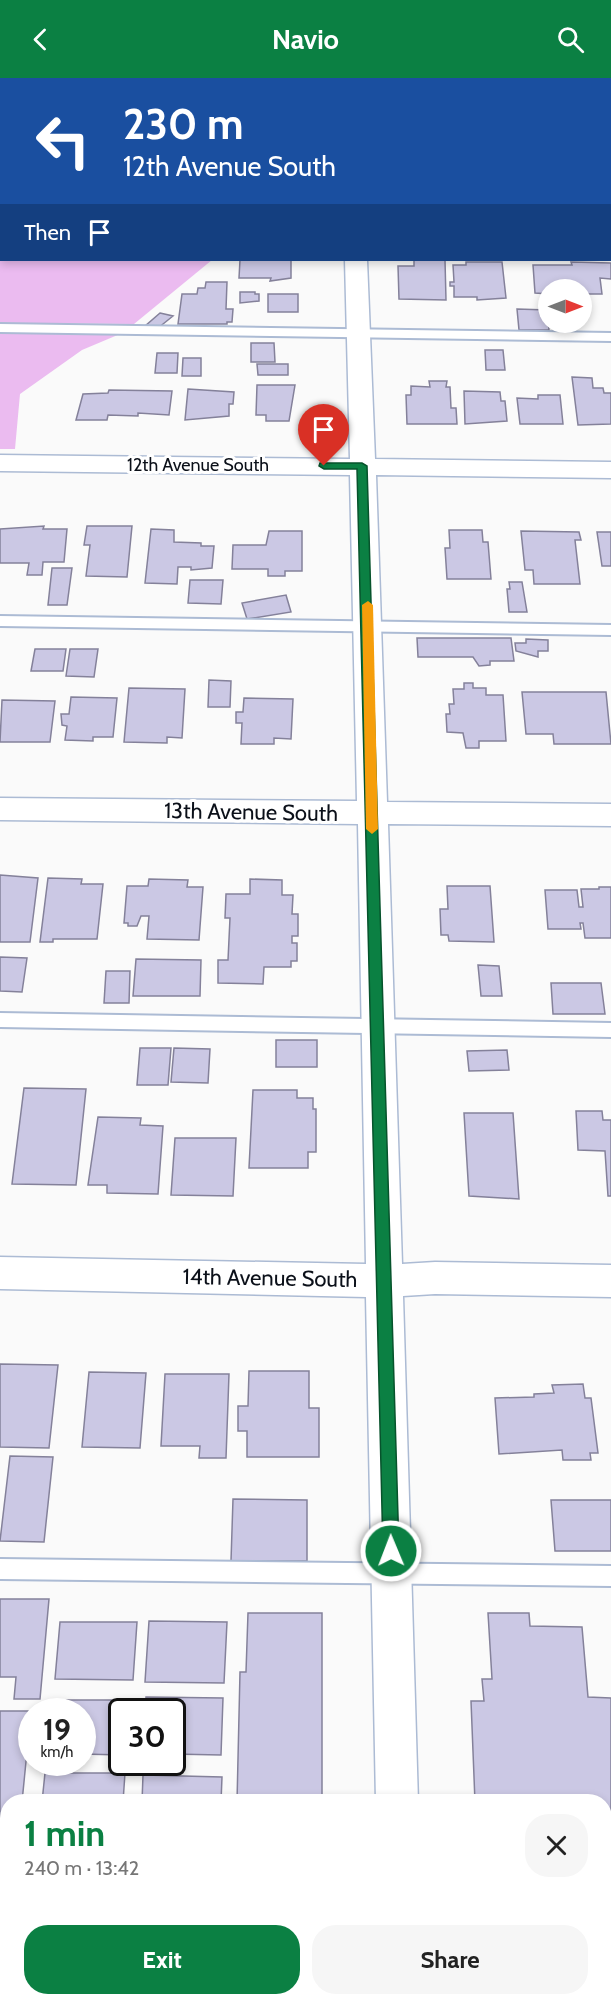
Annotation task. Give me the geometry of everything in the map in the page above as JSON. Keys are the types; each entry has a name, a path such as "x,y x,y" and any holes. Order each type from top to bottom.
{"street":[{"path":"356,261 368,626 397,1794"},
{"name":"12th Avenue South","path":"0,463 611,470"},
{"name":"13th Avenue South","path":"0,809 611,815"},
{"name":"14th Avenue South","path":"0,1274 385,1281 435,1278 611,1281"}],"lane":[{"path":"0,328 611,337"},
{"path":"0,621 611,630"},
{"path":"0,1020 611,1030"},
{"path":"0,1569 611,1576"}],"shaded area":[{"path":"0,261 211,261 134,324 0,323"},
{"path":"0,334 120,334 82,350 20,394 15,449 0,449"}],"building":[{"path":"240,261 291,261 291,278 270,281 271,278 239,278"},
{"path":"414,261 445,261 446,300 399,299 398,266 414,266"},
{"path":"466,262 502,262 506,298 477,300 477,297 454,297 454,286 450,286 450,282 454,282 453,265 466,265"},
{"path":"571,262 611,263 611,279 600,278 602,294 592,294 592,279 538,279 538,293 535,293 533,265 572,265"},
{"path":"206,282 227,282 226,309 233,309 232,322 227,322 227,324 178,324 182,294 197,294 198,288 205,288"},
{"path":"240,292 255,292 259,294 259,301 240,303"},
{"path":"268,294 298,294 298,312 268,312"},
{"path":"517,309 538,310 538,330 519,330"},
{"path":"160,313 173,316 158,328 144,327"},
{"path":"251,343 274,343 275,362 251,362"},
{"path":"485,350 503,350 505,370 486,370"},
{"path":"157,353 178,353 177,373 155,373"},
{"path":"183,358 201,358 201,376 182,376"},
{"path":"257,364 288,364 288,375 258,375"},
{"path":"572,377 592,378 593,388 603,388 604,393 611,393 611,424 578,425"},
{"path":"429,381 447,381 446,387 450,387 451,408 456,408 457,424 407,424 406,395 411,395 411,386 430,387"},
{"path":"257,385 295,385 289,421 266,421 266,415 256,415"},
{"path":"188,389 234,392 233,404 229,404 229,416 185,420"},
{"path":"109,390 172,391 169,415 138,413 138,416 108,415 107,420 76,420 83,394 108,393"},
{"path":"464,391 500,392 501,401 505,401 507,421 465,424"},
{"path":"538,395 560,395 563,424 520,424 517,398 538,399"},
{"path":"44,526 43,529 67,529 64,562 43,562 42,575 27,575 29,563 0,563 0,529"},
{"path":"87,526 132,526 127,577 86,576 90,545 84,545"},
{"path":"151,529 174,530 174,542 214,546 212,568 191,570 191,567 178,567 177,584 145,583"},
{"path":"449,530 482,530 483,542 488,542 491,579 447,579 445,548 450,548"},
{"path":"269,531 302,531 302,571 285,571 285,576 268,576 268,569 232,569 233,545 266,545"},
{"path":"521,531 579,532 581,540 575,540 580,584 534,584 533,570 525,570"},
{"path":"597,532 611,532 611,566 602,566"},
{"path":"52,568 72,568 67,605 48,605"},
{"path":"190,580 223,580 221,604 188,603"},
{"path":"509,582 522,582 527,612 509,612 507,589 510,589"},
{"path":"286,595 291,612 247,619 242,603"},
{"path":"417,638 511,638 514,661 490,661 490,665 479,666 473,657 418,657"},
{"path":"526,639 548,640 548,651 538,651 538,657 516,651 515,643 526,643"},
{"path":"35,649 66,649 63,671 31,671"},
{"path":"70,649 98,649 94,677 66,676"},
{"path":"209,680 231,681 230,707 208,707"},
{"path":"464,683 473,683 473,688 486,688 486,695 503,695 506,741 479,741 479,748 466,748 463,733 447,732 446,714 450,714 449,704 454,704 453,689 464,689"},
{"path":"129,688 185,689 182,738 167,737 167,743 124,742"},
{"path":"522,692 606,692 611,744 554,744 553,734 526,734"},
{"path":"71,697 117,698 113,737 93,737 93,741 65,740 67,726 62,725 61,714 69,714"},
{"path":"244,698 293,699 291,739 274,738 274,744 241,744 242,723 236,723 236,712 243,712"},
{"path":"2,700 55,701 50,742 0,742"},
{"path":"0,875 38,878 30,942 0,942"},
{"path":"48,878 82,879 81,884 103,884 97,939 53,939 53,942 40,942"},
{"path":"149,879 188,880 187,887 203,887 199,940 147,939 149,916 141,916 137,926 128,926 128,923 124,923 127,886 148,886"},
{"path":"250,879 282,880 282,895 293,895 292,914 298,914 298,936 292,936 292,943 297,943 297,961 291,961 291,967 264,967 263,984 218,983 218,960 228,960 230,918 225,918 226,894 250,894"},
{"path":"447,886 490,886 494,942 449,941 448,935 441,935 440,909 448,909"},
{"path":"599,887 611,887 611,938 585,938 583,923 580,923 581,929 548,929 545,890 577,890 579,907 583,907 581,889 599,889"},
{"path":"0,957 27,958 22,992 0,991"},
{"path":"136,959 201,960 200,996 133,996"},
{"path":"478,965 499,966 502,996 481,996"},
{"path":"106,971 130,971 129,1003 104,1003"},
{"path":"551,983 601,983 605,1014 553,1014"},
{"path":"276,1040 317,1040 317,1067 276,1067"},
{"path":"140,1048 171,1048 168,1085 137,1085"},
{"path":"174,1048 210,1049 208,1083 171,1082"},
{"path":"507,1050 509,1070 469,1071 467,1051"},
{"path":"24,1088 86,1089 76,1185 12,1184"},
{"path":"253,1090 297,1090 297,1098 313,1098 313,1109 316,1109 316,1152 308,1152 308,1168 249,1168"},
{"path":"576,1111 602,1111 603,1120 611,1120 611,1196 608,1196 605,1151 578,1150"},
{"path":"464,1113 513,1113 519,1199 469,1196"},
{"path":"98,1117 141,1118 140,1125 163,1126 158,1194 107,1193 107,1185 88,1185"},
{"path":"175,1138 236,1138 233,1196 171,1195"},
{"path":"0,1364 58,1365 49,1448 0,1447"},
{"path":"249,1371 309,1371 309,1408 319,1408 319,1457 247,1457 247,1431 238,1431 238,1406 248,1406"},
{"path":"89,1372 146,1373 140,1448 82,1447"},
{"path":"165,1374 229,1374 226,1458 199,1458 200,1446 161,1446"},
{"path":"583,1384 585,1398 591,1398 598,1453 590,1453 591,1460 563,1460 562,1450 499,1454 495,1398 534,1397 534,1394 554,1393 552,1385"},
{"path":"10,1456 53,1457 44,1542 0,1541"},
{"path":"233,1499 307,1500 307,1561 231,1561"},
{"path":"551,1500 611,1500 611,1551 555,1551"},
{"path":"0,1599 49,1599 40,1698 14,1699 16,1677 0,1677"},
{"path":"248,1613 322,1613 322,1794 237,1794 240,1672 246,1672"},
{"path":"488,1613 529,1613 530,1626 582,1627 588,1697 611,1698 611,1794 475,1794 471,1701 484,1701 482,1679 492,1679"},
{"path":"149,1621 227,1622 224,1683 145,1682"},
{"path":"60,1622 137,1622 133,1680 55,1679"},
{"path":"146,1697 223,1698 221,1755 186,1754 186,1698"},
{"path":"96,1700 108,1700 108,1755 96,1754"},
{"path":"0,1711 18,1711 18,1776 25,1776 23,1794 0,1794"},
{"path":"96,1773 108,1773 108,1776 125,1776 124,1794 43,1794 45,1776 96,1776"},
{"path":"143,1776 222,1777 221,1794 142,1794"}],"slow traffic":[{"path":"368,605 372,829"}],"route":[{"path":"324,466 362,466 391,1551"}]}
